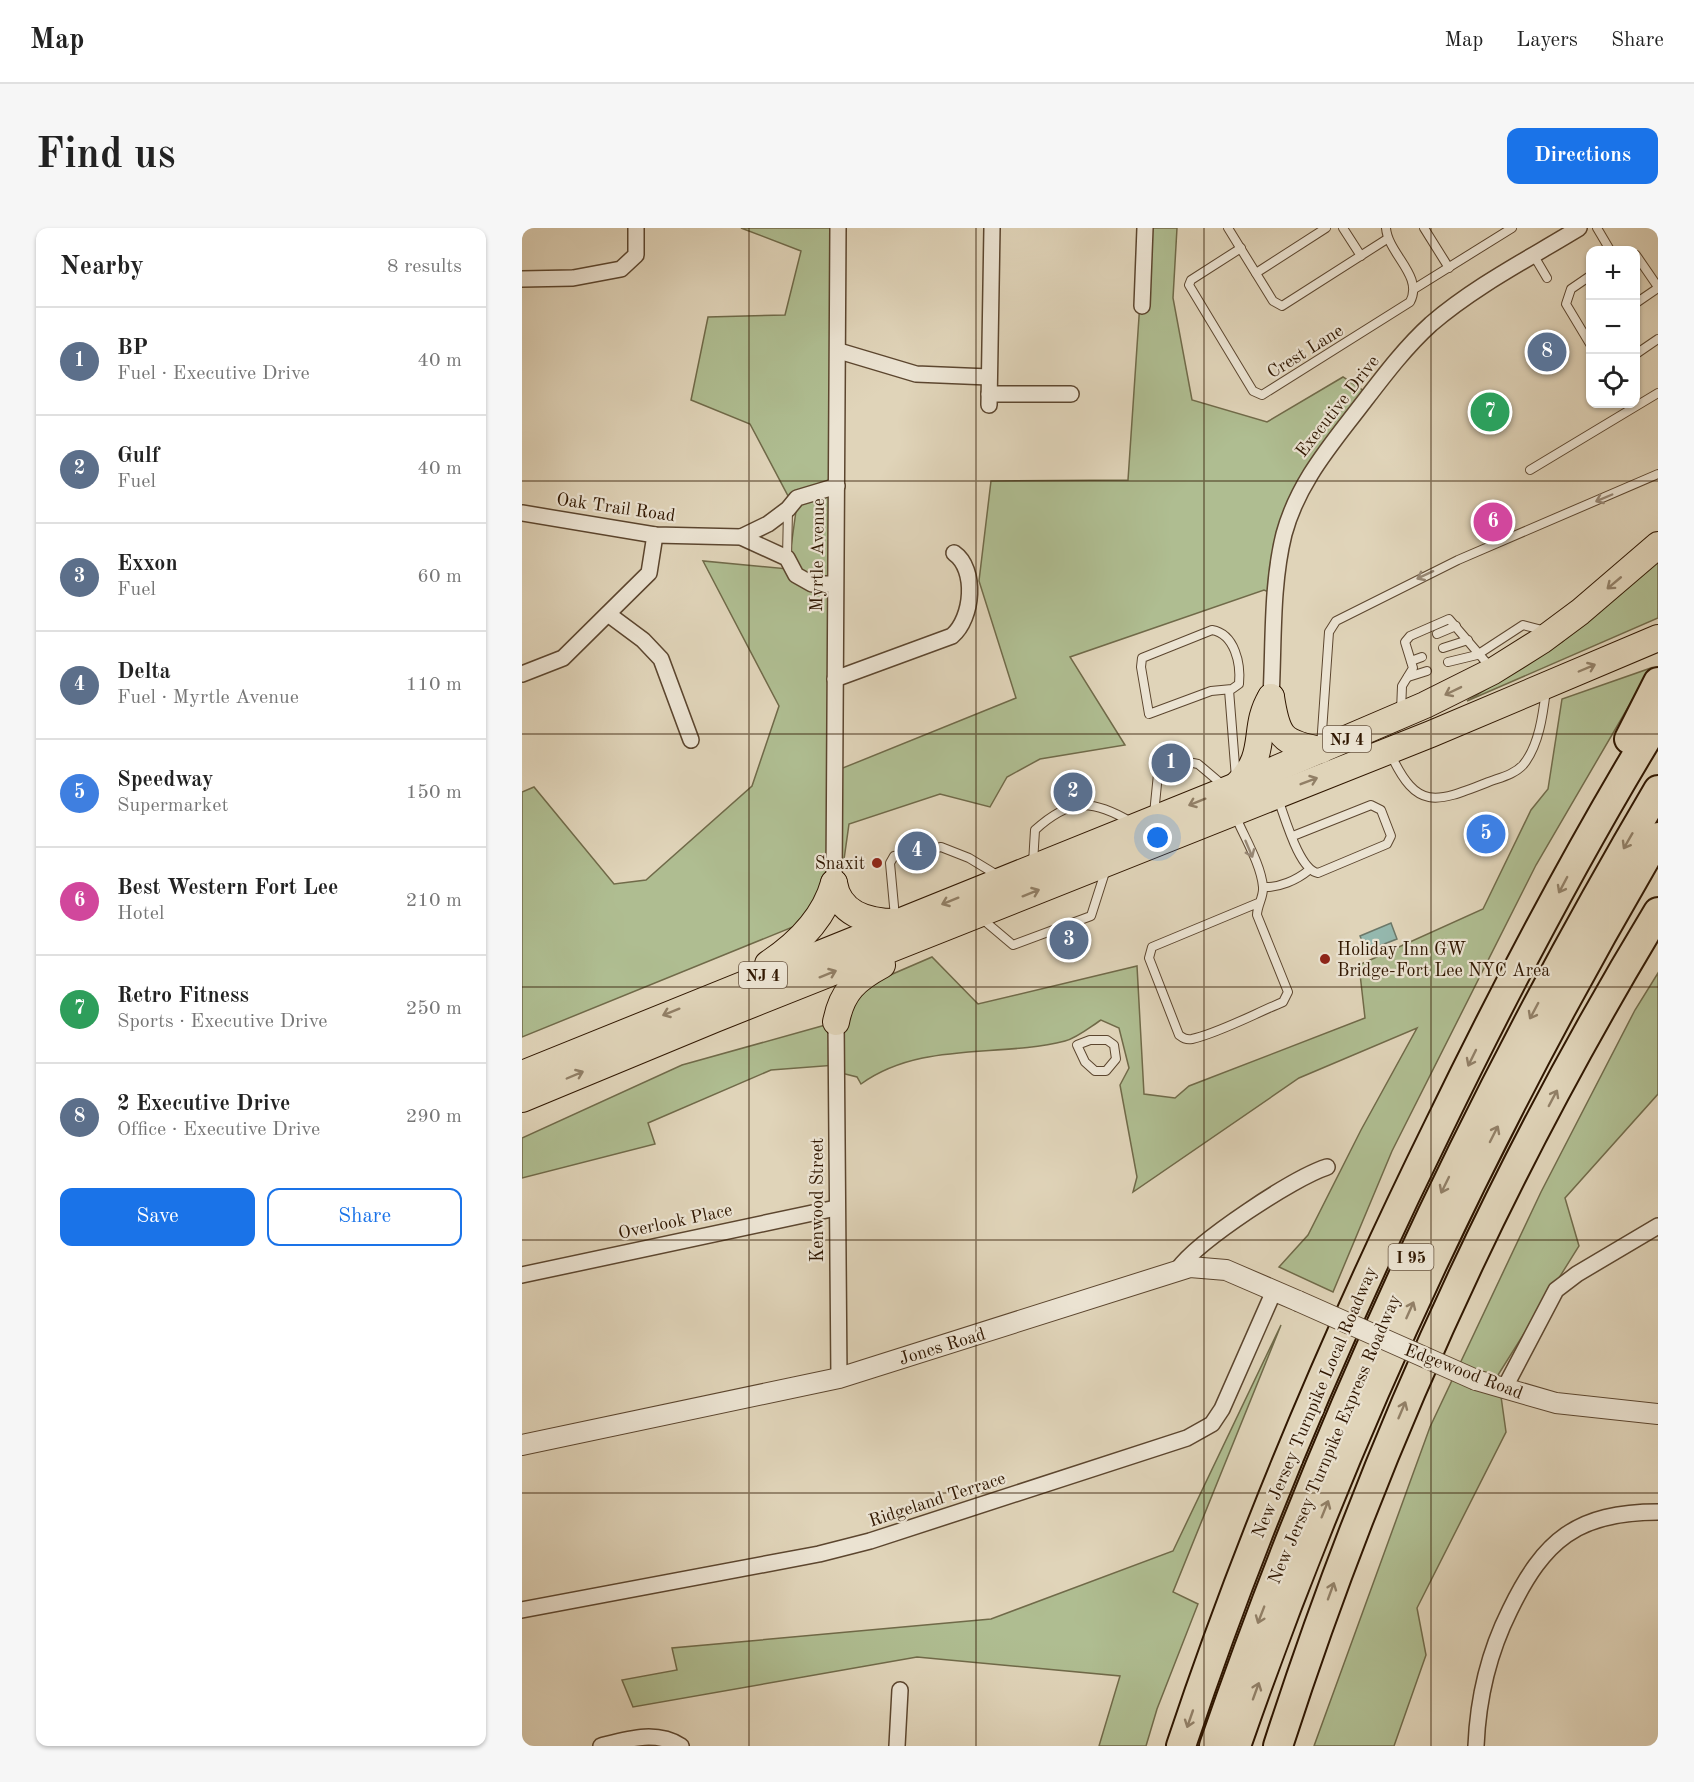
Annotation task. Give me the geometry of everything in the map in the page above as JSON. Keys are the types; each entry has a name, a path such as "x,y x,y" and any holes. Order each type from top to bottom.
{"highway":[{"name":"NJ 4","path":"522,1074 969,917 1108,861 1321,750 1400,716 1485,663 1553,633 1658,545"},
{"name":"NJ 4","path":"522,1099 896,922 1145,822 1232,796 1276,794 1389,751 1658,638"},
{"path":"1602,816 1634,726 1658,682"},
{"path":"1271,697 1277,729 1284,738 1321,750"},
{"path":"1232,796 1256,761 1263,712 1271,697"},
{"name":"New Jersey Turnpike Local Roadway","path":"1180,1746 1259,1531 1334,1350 1478,1048 1602,816 1658,720"},
{"name":"New Jersey Turnpike Express Roadway","path":"1214,1746 1291,1536 1396,1290 1519,1039 1658,790"},
{"name":"New Jersey Turnpike Express Roadway","path":"1236,1746 1316,1530 1422,1283 1532,1061 1658,837"},
{"path":"834,883 840,902 850,912 869,920 896,922"},
{"path":"713,1007 798,940 822,911 834,883"},
{"path":"1278,1746 1357,1522 1448,1306 1548,1107 1658,912"},
{"path":"836,1022 842,1000 854,982 969,917"},
{"path":"713,1007 802,997 821,1001 836,1022"}],"street":[{"path":"522,279 573,278 621,269 636,255 636,228"},
{"name":"Myrtle Avenue","path":"834,883 838,228"},
{"path":"992,228 989,399 1071,394"},
{"path":"1142,306 1145,228"},
{"name":"Executive Drive","path":"1271,697 1279,565 1284,536 1303,484 1319,460 1405,351 1431,325 1459,303 1580,228"},
{"path":"839,351 916,374 989,377"},
{"path":"741,537 768,524 788,509 797,498 837,486"},
{"name":"Oak Trail Road","path":"522,513 655,535 741,537"},
{"path":"522,674 563,658 649,573 655,535"},
{"path":"741,537 787,558 796,575 812,584 836,584"},
{"path":"835,680 952,636 960,628 969,609 966,568 964,561 954,553"},
{"path":"608,614 643,640 661,659 691,740"},
{"name":"Kenwood Street","path":"836,1022 839,1378"},
{"name":"Jones Road","path":"522,1445 839,1378 1178,1269 1202,1244 1302,1178 1327,1167"},
{"name":"Overlook Place","path":"522,1275 836,1208"},
{"path":"1504,1389 1556,1290 1577,1274 1658,1226"},
{"name":"Edgewood Road","path":"1178,1269 1196,1266 1219,1268 1476,1380 1504,1389 1566,1405 1658,1414"},
{"name":"Ridgeland Terrace","path":"522,1610 819,1554 870,1541 1187,1438 1212,1424 1222,1409 1274,1291"},
{"path":"1476,1746 1483,1680 1499,1632 1527,1575 1541,1556 1575,1529 1596,1519 1618,1514 1658,1512"},
{"path":"897,1746 900,1690"},
{"path":"601,1746 641,1736 672,1740 681,1746"}],"lane":[{"path":"1228,228 1273,301 1282,306 1387,239"},
{"path":"1256,273 1326,228"},
{"path":"1343,228 1361,256"},
{"path":"1386,228 1387,239 1413,281 1414,289 1512,228"},
{"path":"1424,228 1449,268"},
{"path":"1597,228 1608,246"},
{"name":"Crest Lane","path":"1241,248 1191,280 1188,285 1253,391 1259,395 1404,308 1410,302 1414,289"},
{"path":"1534,256 1547,278"},
{"path":"1639,300 1658,287 1640,262"},
{"path":"1586,279 1571,289 1566,300 1567,309 1586,332"},
{"path":"1640,351 1658,339"},
{"path":"1530,470 1658,393"},
{"path":"1321,750 1328,636 1333,623 1466,556 1658,474"},
{"path":"787,558 788,509"},
{"path":"1400,716 1402,686 1413,668 1405,642 1410,636 1449,619 1485,663"},
{"path":"1437,634 1456,626"},
{"path":"1215,630 1229,642 1238,658 1239,684 1229,690 1211,691 1149,714 1141,661 1149,653 1215,630"},
{"path":"1443,648 1468,640"},
{"path":"1407,648 1416,644"},
{"path":"1411,661 1422,657"},
{"path":"1448,662 1485,663"},
{"path":"1408,677 1427,671"},
{"path":"1389,751 1402,778 1410,787 1420,794 1436,799 1457,794 1516,771 1527,758 1535,740 1543,713 1546,686"},
{"path":"1229,690 1232,796 1263,887 1257,915 1288,992 1283,1002 1190,1039 1184,1039 1179,1035 1149,958 1149,951 1152,947 1258,903"},
{"path":"1183,761 1198,764 1215,776 1232,796"},
{"path":"1033,867 1035,830 1050,816 1085,803 1145,822 1158,774"},
{"path":"1276,794 1293,836 1309,870 1318,873 1389,842 1390,834 1380,810 1371,805 1293,836"},
{"path":"896,922 890,863 894,856 941,847 969,858 1004,879"},
{"path":"969,917 1013,945 1090,916 1108,861"},
{"path":"1263,887 1273,887 1309,870"},
{"path":"1094,1040 1107,1040 1114,1045 1116,1059 1109,1069 1099,1072 1086,1062 1077,1045 1094,1040"}],"green space":[{"path":"741,228 831,228 838,770 1016,698 979,581 991,481 1128,480 1145,228 1177,228 1173,298 1192,400 1267,422 1343,377 1370,395 1303,485 1276,595 1264,590 1070,657 1125,745 1040,759 1007,777 990,807 940,794 849,824 837,909 522,1037 522,792 534,787 614,884 646,880 752,786 779,706 703,561 788,569 796,511 750,424 691,400 708,317 785,315 801,251"},
{"path":"1658,555 1658,618 1467,701 1562,642"},
{"path":"1651,668 1536,865 1392,1151 1333,1292 1279,1267 1308,1235 1361,1130 1417,1028 1299,1078 1133,1192 1137,1177 1120,1085 1129,1068 1119,1028 1101,1020 1070,1040 1039,1046 934,1056 884,1071 861,1084 857,1077 837,1072 836,1065 771,1070 648,1123 655,1144 522,1178 522,1138 682,1065 836,1022 874,982 932,957 978,1004 1137,966 1144,1094 1175,1098 1189,1086 1365,1018 1359,965 1483,909 1531,810 1548,789 1562,699"},
{"path":"1658,973 1658,1094 1565,1198 1579,1246 1498,1375 1506,1432 1417,1608 1426,1655 1394,1746 1314,1746 1430,1427 1541,1192 1635,1010"},
{"path":"1281,1325 1173,1592 1198,1604 1157,1709 1146,1746 1099,1746 1120,1676 917,1657 633,1707 622,1680 677,1670 672,1648 991,1619 1173,1551"}],"water":[{"path":"1391,923 1397,939 1366,951 1360,936"}],"place":[{"name":"2 Executive Drive","path":"1547,352"},
{"name":"Retro Fitness","path":"1490,412"},
{"name":"Best Western Fort Lee","path":"1493,522"},
{"name":"BP","path":"1171,763"},
{"name":"Gulf","path":"1073,792"},
{"name":"Speedway","path":"1486,834"},
{"name":"Delta","path":"917,851"},
{"name":"Snaxit","path":"877,863"},
{"name":"Exxon","path":"1069,940"},
{"name":"Holiday Inn GW Bridge-Fort Lee NYC Area","path":"1325,959"}]}
